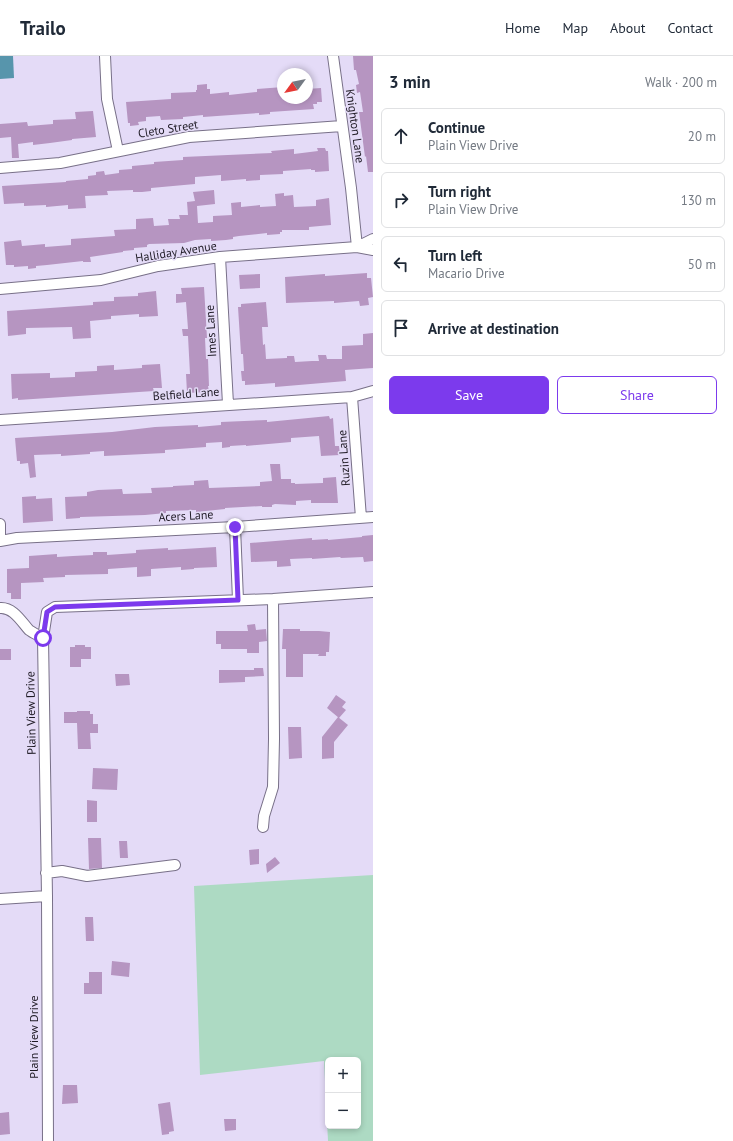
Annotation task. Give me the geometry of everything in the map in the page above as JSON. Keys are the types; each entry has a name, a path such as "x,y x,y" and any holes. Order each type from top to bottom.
{"street":[{"path":"105,56 107,99 118,151"},
{"name":"Knighton Lane","path":"333,56 351,188 357,247"},
{"name":"Cleto Street","path":"0,168 60,163 189,137 342,126"},
{"name":"Halliday Avenue","path":"357,247 373,239"},
{"name":"Halliday Avenue","path":"0,289 101,280 158,266 220,257 357,247 373,250"},
{"name":"Imes Lane","path":"220,257 228,404"},
{"name":"Belfield Lane","path":"0,420 352,397 373,391"},
{"name":"Ruzin Lane","path":"352,397 361,518"},
{"name":"Acers Lane","path":"0,541 17,538 235,527 373,517"},
{"path":"0,524 0,541"},
{"path":"235,527 238,600"},
{"name":"Plain View Drive","path":"48,1141 47,896 43,638 47,612 55,607 274,599 373,592"},
{"path":"263,827 264,816 273,787 274,599"},
{"path":"0,608 6,608 19,617 31,631 43,638"},
{"path":"46,873 62,871 87,876 175,866"},
{"path":"0,899 47,896"}],"green space":[{"path":"373,875 373,1141 328,1141 327,1129 361,1129 361,1057 325,1057 325,1081 324,1061 200,1075 194,886"}],"water":[{"path":"0,56 13,56 14,78 0,79"}],"building":[{"path":"353,56 373,56 373,172 368,172 366,156 365,157 359,112 363,112 360,92 357,93 356,85 359,84 356,70 354,70"},
{"path":"207,84 207,89 210,89 210,94 229,92 229,95 257,92 257,89 277,87 277,104 313,104 314,109 270,112 270,114 259,115 259,113 203,117 203,115 183,117 183,119 161,120 160,116 146,117 146,121 138,122 139,125 130,126 130,123 128,123 126,102 171,99 171,93 196,92 197,85"},
{"path":"321,88 322,102 317,102 317,104 313,104 313,89"},
{"path":"93,111 96,137 33,145 33,142 18,144 19,158 12,158 11,137 0,138 0,124 27,122 28,126 53,124 53,120 76,119 75,112"},
{"path":"317,148 325,148 326,151 328,151 329,171 315,172 315,170 311,169 283,171 283,174 260,175 260,180 246,181 246,179 221,181 221,175 195,177 195,184 151,188 151,191 142,192 133,192 133,190 107,191 108,195 85,196 86,208 68,209 68,205 46,207 46,205 24,206 24,203 4,204 2,186 66,182 88,179 88,176 96,175 96,172 104,171 105,175 119,173 119,170 132,169 132,166 154,164 154,162 183,160 183,157 272,153 271,151 294,149 294,154 318,151"},
{"path":"214,190 215,204 197,206 198,223 213,222 213,216 232,215 231,203 241,202 241,207 260,205 260,207 276,206 275,194 284,193 284,196 293,195 294,207 316,206 316,200 329,198 331,225 309,227 309,230 282,230 280,234 267,235 267,233 239,236 226,240 211,241 211,239 195,240 184,243 149,244 147,247 134,248 134,250 90,257 91,262 83,261 36,266 36,268 28,269 28,266 14,267 14,265 6,265 4,242 21,240 22,246 45,244 45,247 71,245 71,239 115,236 114,230 136,229 136,219 153,218 154,226 169,225 168,219 180,219 179,215 188,215 187,202 195,201 193,192"},
{"path":"367,273 367,278 371,278 373,297 368,298 369,305 360,306 359,301 334,303 334,301 286,303 285,277"},
{"path":"260,274 260,288 240,289 239,275"},
{"path":"204,287 207,338 205,338 206,359 208,359 209,392 187,393 186,374 190,374 188,336 183,336 182,329 188,329 186,302 176,303 176,294 182,294 181,288"},
{"path":"156,291 158,316 139,317 139,314 111,316 111,319 90,321 91,338 73,339 72,327 26,328 26,334 8,336 7,311 93,305 93,302 114,301 114,297 138,296 138,293"},
{"path":"266,302 268,327 262,327 263,345 265,344 266,359 287,358 287,356 294,356 295,362 319,361 318,355 326,355 327,359 342,359 342,346 363,345 363,334 373,333 373,368 345,370 346,381 275,387 275,383 245,385 245,381 242,381 241,371 244,371 243,354 241,354 238,307 241,307 241,304"},
{"path":"160,364 162,388 153,388 154,391 18,400 18,398 12,399 11,374 50,373 50,378 75,377 75,372 97,371 97,366 114,365 114,370 142,368 142,365"},
{"path":"329,416 330,419 333,418 335,446 339,446 340,455 321,456 319,436 291,438 291,442 230,446 222,448 222,442 206,443 206,447 165,450 165,453 104,456 104,451 90,452 90,454 61,456 61,454 34,455 36,477 30,478 28,463 20,464 20,461 17,461 15,438 112,432 155,427 198,425 198,427 221,425 221,422 267,420 267,422"},
{"path":"270,464 280,464 281,479 291,479 291,483 295,484 323,483 323,478 336,477 338,503 311,503 311,500 296,501 296,505 275,504 272,505 272,507 262,506 225,508 196,512 196,510 166,511 166,513 145,515 80,517 66,519 65,497 87,496 87,492 98,490 122,489 123,494 152,493 151,488 194,485 194,481 208,480 209,488 260,486 260,482 272,481"},
{"path":"36,496 36,499 52,498 53,521 23,523 22,497"},
{"path":"373,535 373,561 364,562 363,557 290,559 291,566 277,567 277,561 251,562 250,543 312,538 312,540 328,540"},
{"path":"216,547 217,567 181,570 181,567 151,569 151,576 137,577 137,567 108,569 108,574 65,575 65,577 43,578 44,582 21,583 21,599 11,599 11,593 7,593 7,569 29,568 29,556 57,554 57,557 93,555 93,552 107,552 107,555 136,553 136,550"},
{"path":"255,624 256,630 266,629 267,641 259,642 259,653 247,653 247,649 221,649 221,644 216,644 216,631 248,631 247,625"},
{"path":"283,629 330,632 329,652 326,652 326,656 318,656 319,654 303,654 303,677 286,677 286,649 282,649"},
{"path":"75,645 85,645 85,647 91,647 91,659 81,659 81,667 70,667 70,647 75,647"},
{"path":"0,649 11,649 11,660 0,660"},
{"path":"254,668 263,668 264,676 245,677 245,682 219,683 219,670 254,670"},
{"path":"115,674 129,674 130,685 116,686"},
{"path":"336,695 346,702 342,707 346,710 339,718 327,708"},
{"path":"90,711 90,714 93,714 93,724 98,724 98,733 90,733 91,749 78,749 77,723 64,723 64,712"},
{"path":"338,717 348,725 334,742 334,758 322,759 322,737"},
{"path":"288,727 301,727 302,758 289,759"},
{"path":"93,768 118,769 117,790 92,789"},
{"path":"87,800 97,801 97,822 87,822"},
{"path":"88,838 101,838 102,868 89,869"},
{"path":"119,841 127,841 128,858 120,858"},
{"path":"259,849 259,864 250,865 249,850"},
{"path":"275,857 280,863 267,873 266,864"},
{"path":"85,917 93,917 94,941 86,941"},
{"path":"112,961 130,963 129,977 111,975"},
{"path":"89,972 102,972 102,994 84,994 84,983 89,983"},
{"path":"63,1085 77,1085 78,1103 62,1104"},
{"path":"170,1102 174,1131 169,1132 169,1134 162,1135 158,1104"},
{"path":"9,1112 10,1134 0,1135 0,1113"},
{"path":"224,1119 236,1119 236,1130 225,1131"}],"route":[{"path":"43,638 47,612 55,607 238,600 235,527"}]}
